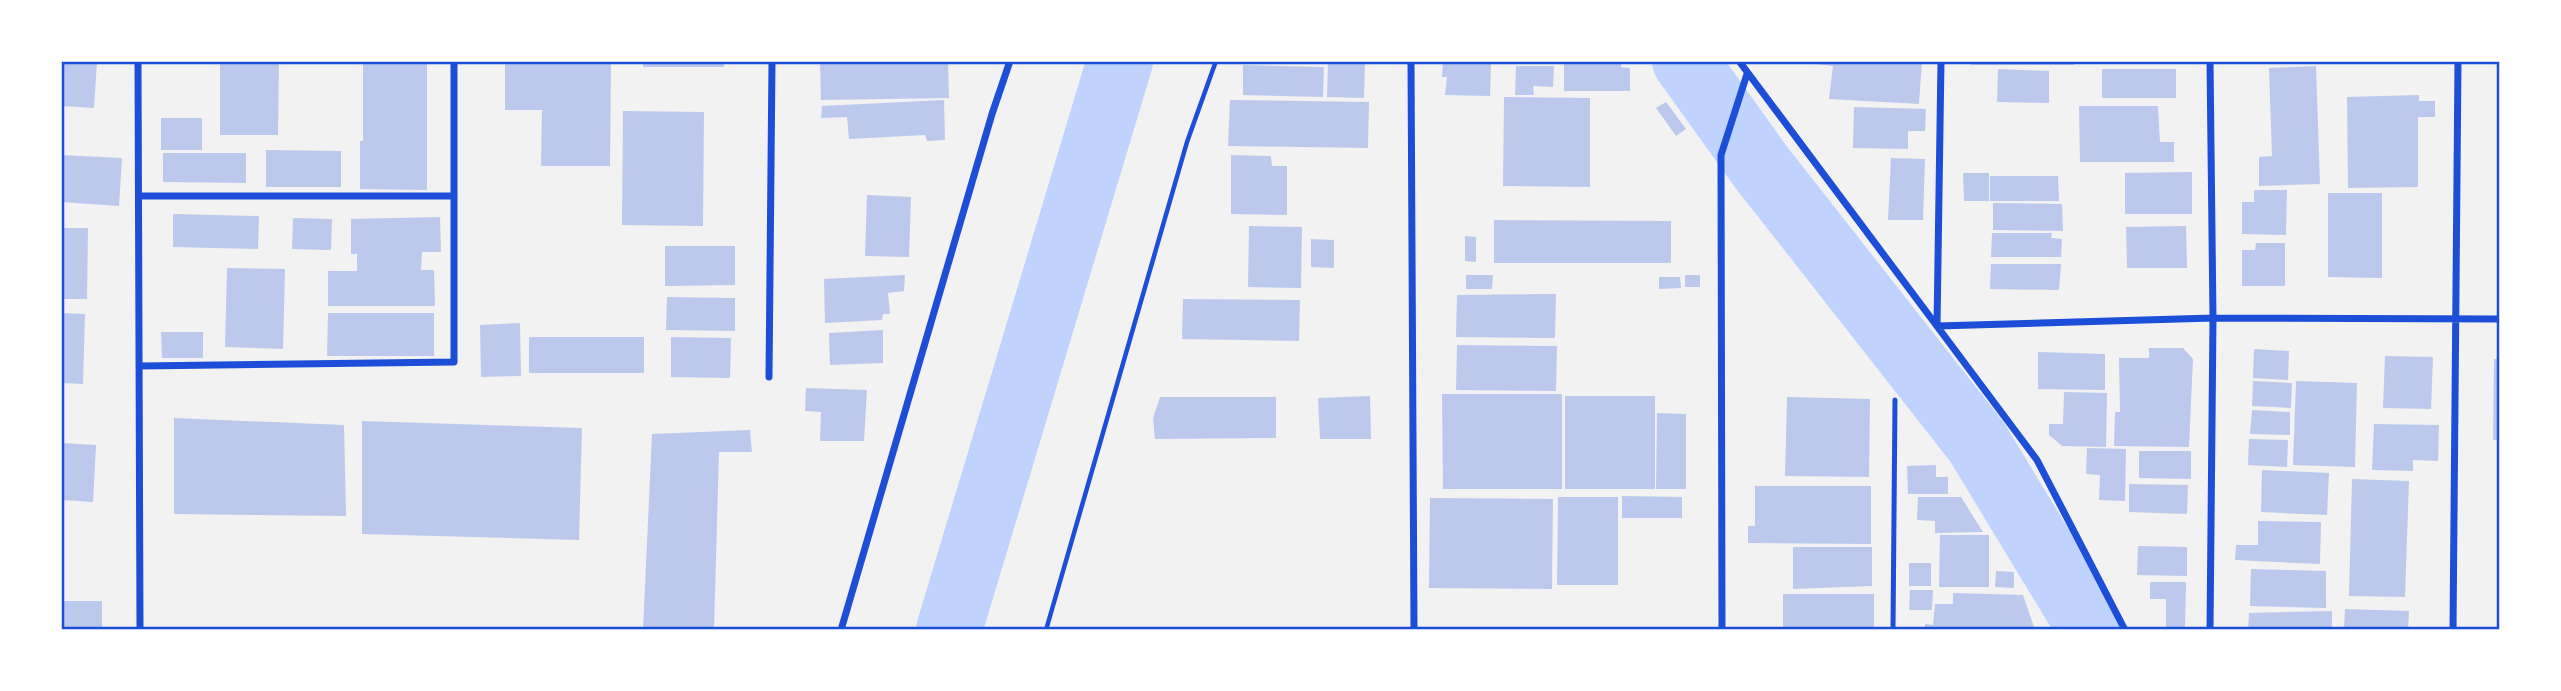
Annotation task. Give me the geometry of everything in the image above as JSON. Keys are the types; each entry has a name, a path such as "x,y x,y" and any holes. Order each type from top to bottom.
{"street":[{"path":"138,61 140,630"},
{"path":"140,366 453,362 454,61"},
{"path":"769,377 772,61"},
{"path":"841,630 992,114 1010,61"},
{"path":"1411,61 1414,630"},
{"path":"1738,61 2037,460 2124,630"},
{"path":"1937,326 1941,61"},
{"path":"2210,61 2213,318 2210,630"},
{"path":"2453,630 2458,61"},
{"path":"1722,630 1721,155 1747,74"},
{"path":"139,196 454,196"},
{"path":"1937,326 2213,318 2500,319"}],"lane":[{"path":"1893,630 1895,400"}],"path":[{"path":"1046,630 1187,142 1216,61"}],"building":[{"path":"61,61 97,61 94,108 61,106"},
{"path":"220,61 279,61 278,135 220,135"},
{"path":"363,61 427,61 427,190 360,189"},
{"path":"505,61 611,61 610,166 541,166 542,110 505,110"},
{"path":"643,61 724,61 724,67 643,67"},
{"path":"820,61 948,61 949,98 821,100"},
{"path":"1328,61 1365,61 1364,98 1327,97"},
{"path":"1443,61 1491,61 1490,96 1445,95 1447,77 1442,77"},
{"path":"1564,61 1621,61 1621,67 1630,68 1630,91 1564,91"},
{"path":"1816,61 1922,61 1919,104 1829,99 1833,66 1816,64"},
{"path":"1971,61 2074,61 2074,65 1971,65"},
{"path":"1243,65 1324,67 1323,97 1243,95"},
{"path":"1516,66 1554,66 1553,87 1533,86 1534,95 1515,95"},
{"path":"2316,66 2320,184 2259,186 2259,157 2272,156 2269,68"},
{"path":"1998,69 2049,71 2049,103 1997,102"},
{"path":"2102,69 2176,69 2176,98 2102,98"},
{"path":"2419,95 2419,101 2435,101 2435,117 2418,117 2418,187 2348,188 2347,97"},
{"path":"1504,97 1590,98 1590,187 1503,186"},
{"path":"944,100 945,140 927,141 925,135 849,139 847,117 821,118 822,106"},
{"path":"1230,100 1369,102 1368,148 1228,146"},
{"path":"1666,102 1686,129 1676,136 1656,108"},
{"path":"2079,106 2158,106 2160,142 2174,142 2174,162 2080,162"},
{"path":"1854,107 1926,109 1925,131 1908,131 1908,149 1853,148"},
{"path":"623,111 704,112 703,226 622,225"},
{"path":"161,118 202,118 202,150 161,150"},
{"path":"266,150 341,151 341,187 266,187"},
{"path":"163,153 246,153 246,183 163,182"},
{"path":"61,155 122,158 119,206 61,202"},
{"path":"1231,155 1271,156 1272,166 1287,166 1287,215 1231,214"},
{"path":"1891,158 1925,159 1923,220 1888,220"},
{"path":"2192,172 2192,214 2125,214 2125,173"},
{"path":"1963,173 1989,173 1989,201 1964,201"},
{"path":"1990,176 2058,176 2059,201 1990,201"},
{"path":"2254,190 2287,190 2286,235 2242,234 2242,202 2254,202"},
{"path":"2328,193 2382,193 2382,278 2328,277"},
{"path":"867,195 911,197 909,257 865,256"},
{"path":"1993,203 2062,204 2063,231 1993,230"},
{"path":"2497,208 2500,208 2500,251 2497,250"},
{"path":"173,214 259,216 258,249 173,247"},
{"path":"440,217 441,252 422,252 421,270 434,270 435,306 328,306 328,271 357,271 357,254 351,254 351,219"},
{"path":"293,218 332,219 331,250 292,249"},
{"path":"1494,220 1671,221 1671,263 1494,263"},
{"path":"1249,226 1302,227 1301,288 1248,287"},
{"path":"2186,226 2187,268 2127,268 2126,227"},
{"path":"61,228 88,228 87,299 61,299"},
{"path":"1992,233 2052,233 2051,238 2062,239 2061,257 1991,257"},
{"path":"1465,236 1476,237 1476,262 1465,261"},
{"path":"1311,239 1334,240 1334,268 1311,267"},
{"path":"2256,243 2285,243 2285,286 2242,286 2242,250 2255,250"},
{"path":"665,246 735,246 735,285 665,286"},
{"path":"1991,264 2061,264 2059,290 1990,289"},
{"path":"227,268 285,269 283,349 225,347"},
{"path":"905,275 904,291 888,293 890,314 883,314 882,320 825,323 824,279"},
{"path":"1466,275 1493,275 1492,289 1466,289"},
{"path":"1685,275 1700,275 1700,287 1685,287"},
{"path":"1659,277 1680,277 1681,288 1659,289"},
{"path":"1556,294 1555,338 1456,337 1457,295"},
{"path":"667,297 735,298 735,331 666,330"},
{"path":"1183,299 1300,300 1299,341 1182,339"},
{"path":"61,313 85,314 83,384 61,383"},
{"path":"328,313 434,313 434,356 327,356"},
{"path":"520,323 521,376 481,377 480,325"},
{"path":"883,330 883,363 830,365 829,333"},
{"path":"161,332 203,332 203,358 162,358"},
{"path":"529,337 644,337 644,373 529,373"},
{"path":"671,337 731,338 730,378 671,377"},
{"path":"1457,345 1557,346 1556,391 1456,390"},
{"path":"2149,348 2183,348 2193,359 2189,447 2114,446 2115,412 2120,412 2119,358 2149,358"},
{"path":"2254,349 2289,351 2288,380 2253,378"},
{"path":"2038,352 2105,354 2105,390 2038,389"},
{"path":"2385,356 2433,357 2431,409 2383,408"},
{"path":"2494,359 2500,359 2500,440 2493,440"},
{"path":"2253,381 2292,383 2291,408 2252,406"},
{"path":"2296,381 2357,383 2355,467 2293,465"},
{"path":"806,388 867,390 864,441 820,441 821,412 805,411"},
{"path":"2064,392 2107,393 2106,447 2062,446 2049,435 2049,424 2063,424"},
{"path":"1442,394 1562,394 1562,489 1443,489"},
{"path":"1370,396 1371,439 1320,439 1318,398"},
{"path":"1565,396 1655,396 1655,489 1565,489"},
{"path":"1160,397 1276,397 1276,438 1155,439 1153,418"},
{"path":"1787,397 1870,399 1869,477 1785,476"},
{"path":"2252,410 2290,412 2290,435 2250,434"},
{"path":"1657,413 1686,414 1686,489 1656,489"},
{"path":"174,418 344,425 346,516 174,514"},
{"path":"362,421 582,428 579,540 362,534"},
{"path":"2374,424 2439,425 2438,461 2413,460 2413,471 2372,470"},
{"path":"750,430 752,452 719,452 714,630 643,630 652,434"},
{"path":"2249,439 2288,440 2287,467 2248,465"},
{"path":"61,443 96,445 93,502 61,500"},
{"path":"2087,448 2126,449 2125,501 2099,500 2100,475 2086,474"},
{"path":"2139,451 2191,451 2191,479 2139,478"},
{"path":"1936,465 1936,477 1948,477 1948,494 1908,494 1907,466"},
{"path":"2262,470 2329,473 2327,515 2261,512"},
{"path":"2352,479 2409,481 2405,597 2349,596"},
{"path":"2129,484 2188,485 2187,514 2129,512"},
{"path":"1755,486 1871,486 1871,544 1748,543 1748,526 1755,526"},
{"path":"1622,496 1682,497 1682,518 1622,518"},
{"path":"1558,497 1618,497 1618,585 1557,585"},
{"path":"1918,497 1961,497 1983,532 1935,533 1935,521 1917,520"},
{"path":"1430,498 1553,499 1552,589 1429,588"},
{"path":"2258,521 2321,522 2320,564 2235,560 2236,545 2258,545"},
{"path":"1940,535 1989,535 1989,587 1939,587"},
{"path":"2138,546 2187,547 2187,576 2137,575"},
{"path":"1793,547 1872,547 1872,586 1793,589"},
{"path":"1909,563 1931,563 1931,586 1909,586"},
{"path":"2251,569 2326,571 2326,608 2250,606"},
{"path":"1996,571 2014,572 2014,588 1995,587"},
{"path":"2150,582 2186,582 2185,630 2166,630 2166,599 2150,599"},
{"path":"1910,590 1933,590 1932,610 1909,610"},
{"path":"1953,593 2023,595 2035,630 1925,630 1925,624 1933,625 1935,604 1953,604"},
{"path":"1783,594 1874,594 1874,630 1783,630"},
{"path":"61,601 102,601 102,630 61,630"},
{"path":"2345,609 2409,611 2408,630 2344,630"},
{"path":"2332,611 2332,630 2248,630 2249,613"}],"waterway":[{"path":"949,630 1120,61"},
{"path":"1685,61 1761,167 1977,442 2091,630"}]}
